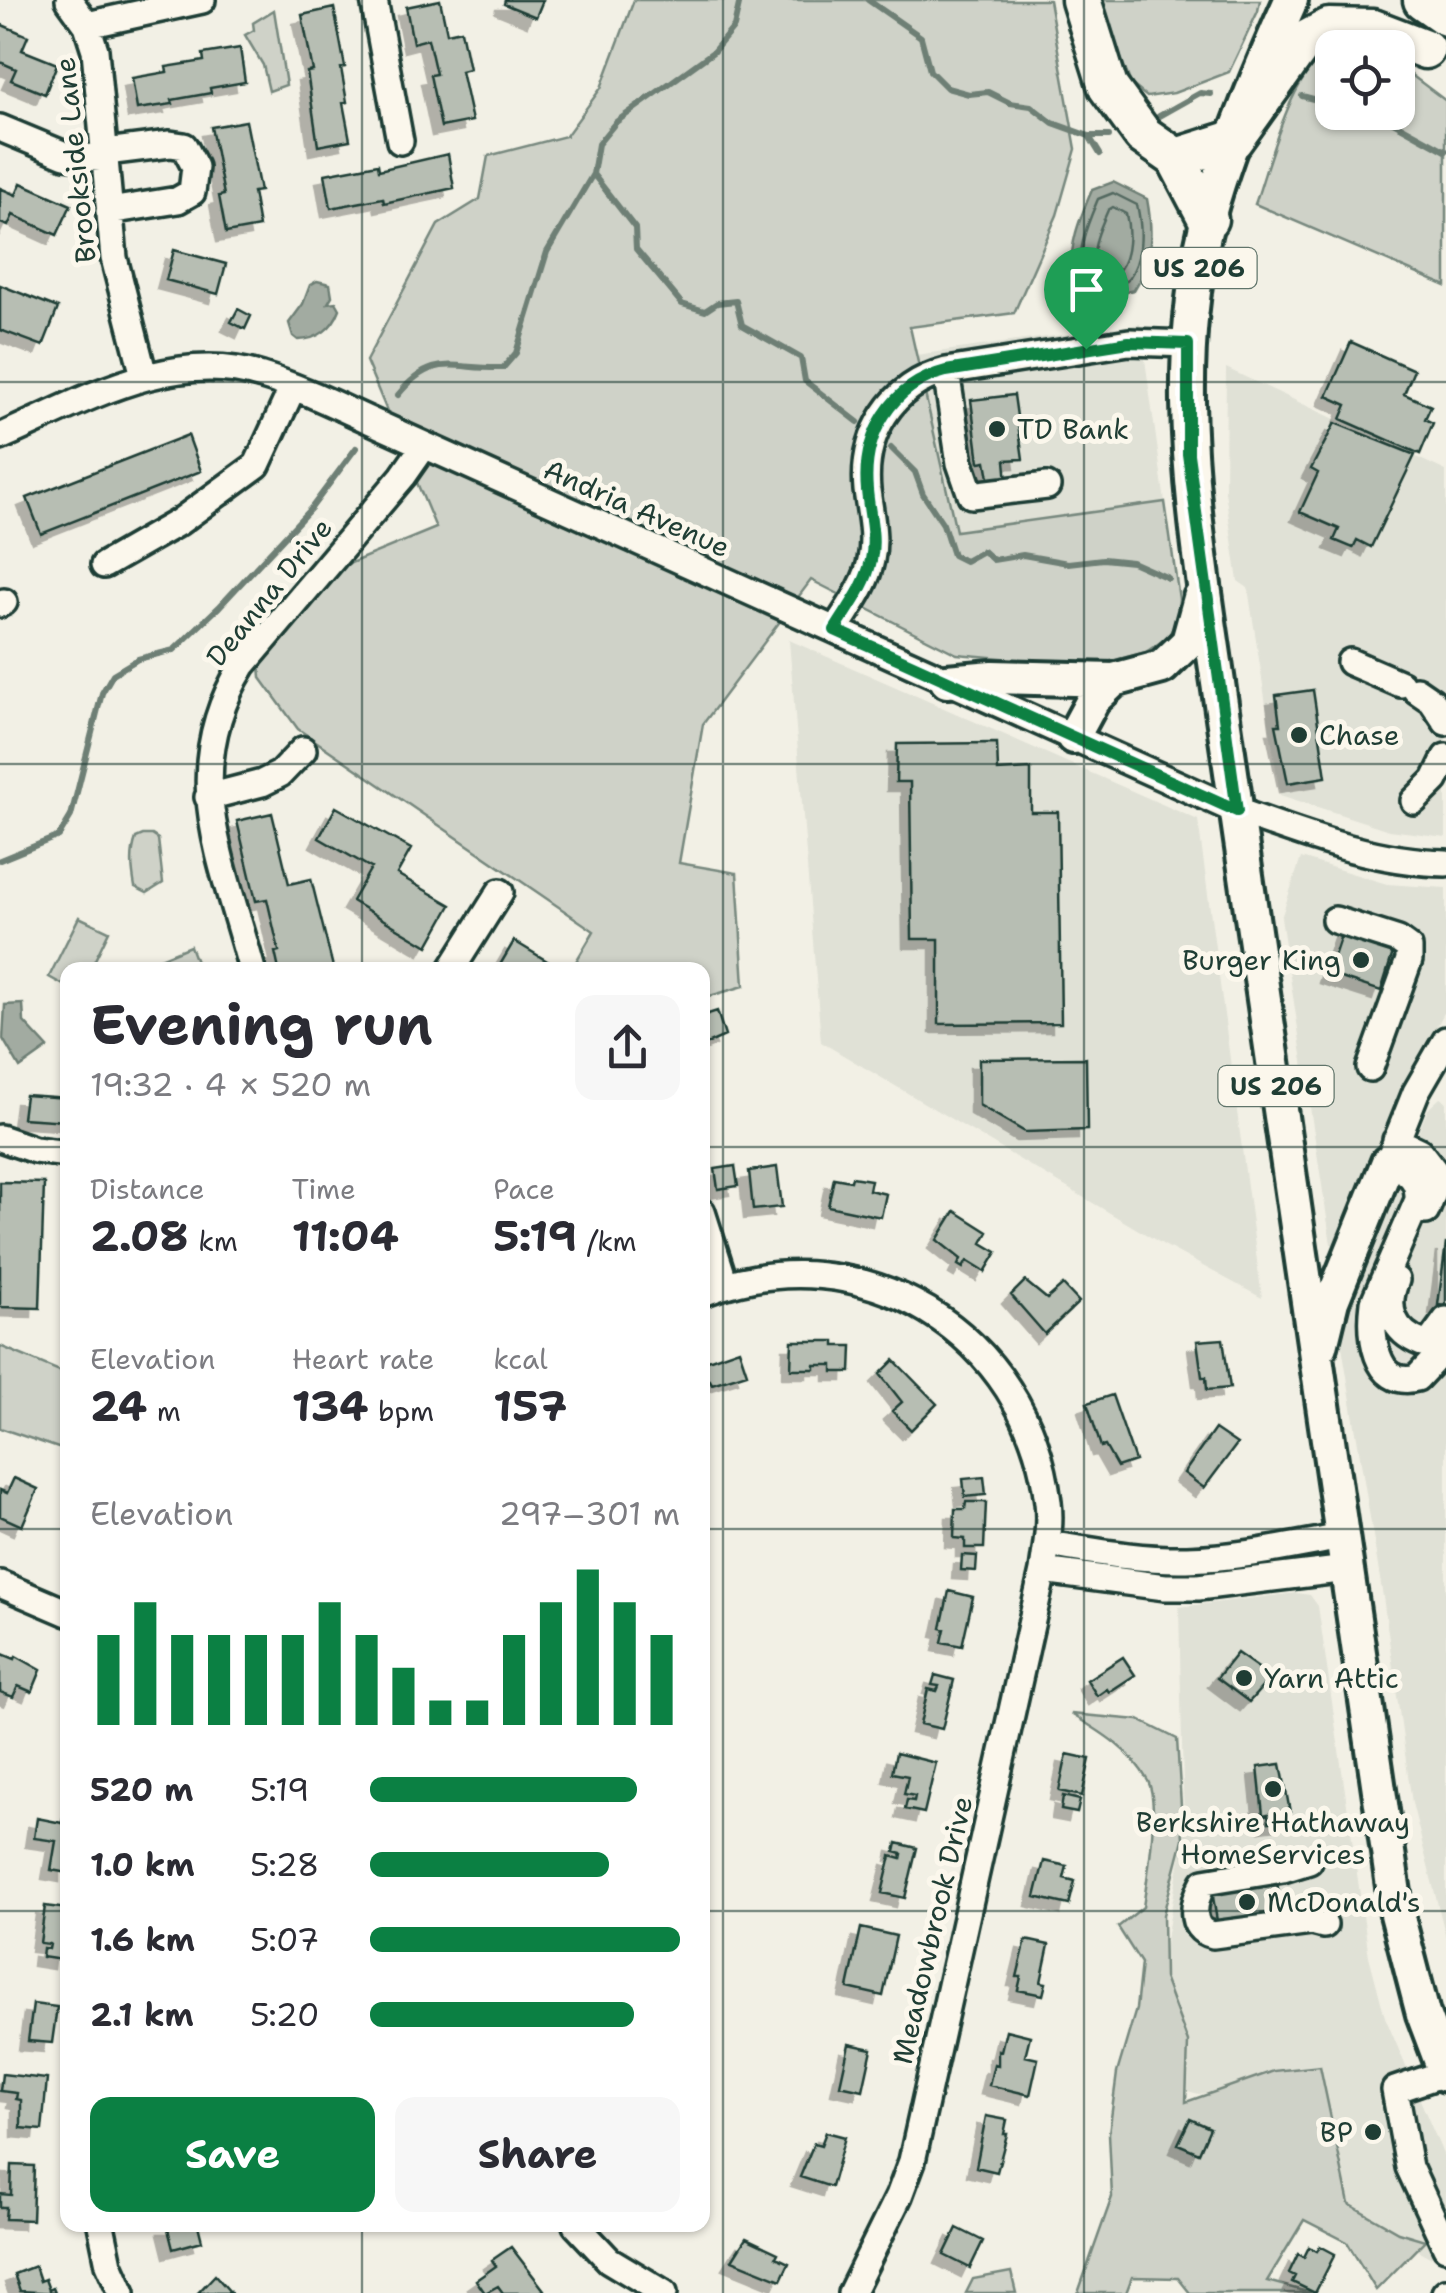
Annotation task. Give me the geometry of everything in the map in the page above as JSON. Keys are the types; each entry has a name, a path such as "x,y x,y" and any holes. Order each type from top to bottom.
{"highway":[{"path":"1080,0 1108,87 1143,135 1176,158 1208,219"},
{"path":"1360,0 1435,57"},
{"path":"1423,0 1446,16"},
{"path":"1176,158 1234,140 1303,42 1329,28 1373,28 1435,57"}],"main road":[{"name":"US 206","path":"1290,0 1234,140 1208,219 1188,344 1188,454 1202,573 1397,1914 1423,2014 1445,2074"},
{"path":"947,681 994,677 1114,680 1162,667 1188,642 1202,573"},
{"path":"1073,736 1093,700 1114,680"},
{"path":"1318,1360 1332,1302 1392,1151"}],"street":[{"name":"Brookside Lane","path":"69,0 88,25 96,50 114,258 144,376"},
{"path":"88,25 202,0"},
{"path":"374,0 400,141"},
{"path":"0,128 65,155 106,155 170,144 184,146 195,167 192,192 178,200 110,211"},
{"path":"835,630 864,582 870,563 872,522 866,463 880,420 911,384 946,371 1129,342 1188,344"},
{"name":"Andria Avenue","path":"0,437 144,376 205,367 259,374 1237,811 1382,857 1446,863"},
{"path":"946,371 960,463 971,495 1047,486"},
{"path":"104,564 179,522 256,465 293,387"},
{"name":"Deanna Drive","path":"250,962 208,797 207,764 215,721 224,695 242,665 403,476 424,446"},
{"path":"1350,662 1432,700 1446,722"},
{"path":"208,797 262,783 280,774 304,750"},
{"path":"1414,801 1435,780 1446,757"},
{"path":"456,962 500,892"},
{"path":"1336,920 1398,940 1410,953 1370,1068"},
{"path":"1392,1151 1438,1070 1446,1040"},
{"path":"0,1138 35,1150 60,1153"},
{"path":"1392,1151 1419,1151 1436,1174 1433,1193 1392,1289 1392,1319 1398,1328 1422,1343 1430,1342 1446,1320"},
{"path":"1392,1151 1419,1186 1418,1200 1374,1302 1372,1318 1379,1362 1391,1376 1408,1380 1426,1372 1446,1347"},
{"path":"710,1263 714,1289"},
{"name":"Meadowbrook Drive","path":"714,1289 768,1276 826,1275 881,1288 926,1308 950,1324 992,1366 1026,1421 1048,1504 1043,1571 912,2161 900,2196 851,2293"},
{"path":"1047,1544 1128,1556 1186,1559 1344,1553"},
{"path":"1043,1571 1165,1587 1198,1587 1344,1553"},
{"path":"0,1584 60,1610"},
{"path":"1301,1862 1282,1869 1204,1882 1194,1913 1196,1926 1213,1935 1312,1922 1324,1925"},
{"path":"1445,2074 1396,2090 1410,2167 1446,2247"},
{"path":"103,2232 109,2264 122,2293"},
{"path":"583,2232 609,2260 664,2293"}],"shaded area":[{"path":"634,0 1049,0 1076,149 1057,215 1014,313 910,327 956,531 1165,502 1179,599 1177,620 1168,637 1146,652 1092,666 957,654 811,580 703,724 679,863 737,873 744,986 710,996 710,962 576,962 594,931 298,729 261,678 260,663 324,574 436,528 366,361 438,225 480,199 488,156 566,136 601,88"},
{"path":"1098,0 1260,0 1229,72 1174,93 1147,97 1131,84"},
{"path":"274,10 286,85 269,91 263,65 245,35 254,30 253,23"},
{"path":"1315,63 1315,130 1415,130 1415,78 1446,101 1446,286 1255,204 1284,118"},
{"path":"1140,324 1165,502 956,531 916,355"},
{"path":"1226,368 1446,471 1446,837 1389,830 1280,795 1248,588 1238,581 1225,491"},
{"path":"789,640 1198,820 1262,1298 1164,1245 821,1042"},
{"path":"143,835 158,839 163,883 147,893 135,887 132,869 136,838"},
{"path":"1301,858 1387,884 1446,888 1446,1009 1419,1060 1339,1246 1331,1244 1281,918"},
{"path":"79,917 109,931 94,962 60,962 60,983 49,977"},
{"path":"190,946 196,962 151,962"},
{"path":"1440,1098 1446,1101 1446,1937 1412,1803 1342,1346 1345,1311 1355,1280 1428,1109"},
{"path":"0,1346 60,1371 60,1449 0,1428"},
{"path":"1296,1593 1310,1595 1318,1606 1369,1956 1385,2017 1446,2161 1446,2243 1430,2257 1344,2211 1315,2076 1199,2094 1142,2079 1184,1835 1179,1607"},
{"path":"1071,1714 1139,1720 1177,1739 1183,1839 1163,1915 1164,1978 1188,2042 1186,2102 1274,2071 1320,2066 1349,2204 1398,2232 1425,2240 1376,2290 1347,2242 1304,2220 1267,2281 1311,2293 1190,2293 1178,2278 1132,2277 1126,2293 1078,2293 1112,2197 1109,2133 1117,2073 1136,2009 1141,1963 1118,1927 1143,1907 1153,1807 1148,1781 1133,1760"},
{"path":"1011,2272 1016,2293 966,2293 973,2279"}],"water":[{"path":"1113,182 1147,199 1150,246 1134,290 1105,297 1072,281 1072,257 1079,223 1092,190"},
{"path":"317,281 330,284 332,296 328,303 336,302 340,309 324,332 298,340 289,323 303,304 310,285"},
{"path":"23,1004 24,1022 48,1048 20,1068 3,1039 5,1005"}],"building":[{"path":"440,0 447,33 461,30 469,69 461,71 472,121 441,127 430,75 436,74 428,39 413,43 406,7"},
{"path":"505,0 543,0 536,17 504,4"},
{"path":"334,8 345,67 341,68 347,102 343,103 350,140 318,146 307,72 313,71 302,15"},
{"path":"0,24 28,36 22,50 57,64 45,94 11,80 16,69 0,62"},
{"path":"240,48 245,82 210,88 211,93 172,100 173,104 137,109 132,78 204,61 203,54"},
{"path":"246,121 260,191 253,192 259,227 226,233 219,196 224,195 211,127"},
{"path":"448,154 454,188 384,203 383,198 331,208 325,174 378,164 379,170"},
{"path":"21,183 71,205 57,235 13,215 8,226 0,223 0,188 16,195"},
{"path":"174,250 226,264 218,294 166,280"},
{"path":"0,285 58,308 43,346 0,330"},
{"path":"238,309 251,316 245,329 231,322"},
{"path":"1351,342 1414,370 1404,394 1431,406 1425,419 1433,423 1420,454 1341,419 1347,405 1327,396"},
{"name":"TD Bank","path":"1014,395 1023,459 1005,460 1008,494 992,495 986,461 979,462 971,400"},
{"path":"1335,423 1415,455 1371,547 1357,540 1353,548 1334,540 1339,529 1300,512 1318,473 1311,469"},
{"path":"188,435 201,471 41,534 27,498"},
{"name":"Chase","path":"1313,690 1326,777 1288,783 1276,725 1280,725 1276,695"},
{"path":"997,743 998,771 1031,769 1031,812 1058,812 1061,1023 939,1024 939,939 912,939 910,782 896,782 897,744"},
{"path":"336,807 411,849 397,874 451,905 428,946 352,901 371,868 319,838"},
{"path":"272,813 289,884 311,879 332,962 277,962 275,952 279,951 267,899 256,901 237,821"},
{"name":"Burger King","path":"1343,929 1395,946 1381,991 1328,974"},
{"path":"514,941 549,962 502,962"},
{"path":"717,1011 725,1036 710,1043 710,1013"},
{"path":"1086,1058 1087,1130 1025,1132 979,1105 979,1059"},
{"path":"25,1095 60,1097 60,1121 22,1118"},
{"path":"735,1166 738,1186 718,1189 715,1169"},
{"path":"777,1167 782,1207 753,1210 749,1171"},
{"path":"852,1177 871,1180 869,1190 886,1194 881,1217 828,1206 834,1178 851,1181"},
{"path":"0,1182 44,1183 40,1308 0,1307"},
{"path":"955,1211 988,1232 982,1243 997,1252 985,1272 967,1261 963,1268 958,1265 961,1259 937,1240"},
{"path":"1446,1243 1446,1306 1438,1305"},
{"path":"1025,1281 1047,1299 1063,1285 1079,1302 1045,1334 1011,1295"},
{"path":"1223,1339 1230,1388 1207,1390 1197,1341"},
{"path":"792,1341 835,1341 835,1346 852,1346 851,1372 833,1372 833,1365 791,1369"},
{"path":"739,1349 747,1373 712,1384 710,1359"},
{"path":"894,1360 937,1404 911,1430 892,1411 902,1402 880,1374"},
{"path":"1112,1395 1135,1461 1117,1467 1105,1446 1101,1447 1087,1403"},
{"path":"1215,1429 1237,1444 1204,1488 1184,1473"},
{"path":"984,1477 986,1495 965,1497 963,1479"},
{"path":"14,1478 38,1489 22,1526 0,1516 0,1490 7,1493"},
{"path":"966,1502 986,1502 984,1548 965,1548 965,1539 954,1538 955,1509 965,1509"},
{"path":"962,1555 977,1556 976,1571 961,1570"},
{"path":"949,1591 973,1597 962,1646 942,1642"},
{"path":"0,1653 15,1659 16,1656 41,1670 32,1692 18,1686 13,1697 0,1692"},
{"name":"Yarn Attic","path":"1237,1653 1271,1677 1249,1702 1217,1678"},
{"path":"1123,1657 1135,1675 1097,1696 1087,1680"},
{"path":"935,1675 954,1680 942,1729 920,1724 928,1689 937,1691 939,1686 932,1685"},
{"path":"896,1753 936,1763 924,1813 905,1809 907,1800 914,1801 915,1796 904,1794 908,1776 892,1773"},
{"path":"1067,1754 1090,1759 1082,1796 1059,1791"},
{"name":"Berkshire Hathaway HomeServices","path":"1281,1764 1290,1812 1286,1812 1287,1820 1269,1822 1268,1814 1263,1815 1258,1767"},
{"path":"1063,1796 1080,1800 1077,1813 1061,1810"},
{"path":"37,1818 60,1823 60,1872 51,1870 56,1841 34,1838"},
{"path":"897,1843 917,1848 905,1898 882,1893 891,1856 901,1859 902,1854 895,1852"},
{"path":"1044,1861 1067,1866 1064,1878 1075,1881 1069,1905 1035,1897"},
{"name":"McDonald's","path":"1277,1882 1282,1914 1265,1916 1266,1921 1233,1925 1231,1919 1217,1921 1212,1891"},
{"path":"45,1906 60,1908 60,1960 42,1957 43,1948 49,1949 50,1944 40,1943"},
{"path":"861,1928 896,1936 883,1996 848,1988"},
{"path":"1026,1940 1049,1945 1041,1982 1046,1983 1043,1995 1018,1990 1021,1977 1017,1977"},
{"path":"33,2004 57,2007 52,2043 28,2041"},
{"path":"1006,2030 1030,2036 1025,2056 1038,2059 1030,2095 989,2085"},
{"path":"849,2044 872,2049 863,2090 840,2085"},
{"path":"2,2074 47,2079 42,2130 21,2128 21,2100 16,2099 17,2093 0,2091"},
{"path":"986,2116 1007,2120 997,2172 976,2167"},
{"path":"1190,2119 1210,2128 1199,2153 1178,2144"},
{"path":"826,2132 845,2137 831,2187 800,2177 814,2143 821,2145"},
{"path":"12,2165 34,2166 32,2220 5,2219 6,2207 0,2207 0,2194 11,2195"},
{"path":"957,2228 983,2241 970,2268 944,2255"},
{"path":"169,2232 200,2232 202,2241 173,2249"},
{"path":"746,2238 778,2253 776,2257 789,2263 781,2280 732,2260"},
{"path":"1320,2246 1335,2254 1315,2293 1292,2282 1295,2276 1289,2273 1298,2254 1304,2257 1309,2247 1317,2251"},
{"path":"511,2247 544,2290 503,2293 498,2286 485,2293 476,2280 496,2266 492,2260"},
{"path":"35,2266 40,2281 45,2279 49,2290 53,2288 55,2293 20,2291 14,2274"},
{"path":"215,2275 231,2293 198,2293"}],"waterway":[{"path":"398,395 411,381 434,368 503,368 516,353 547,252 593,174 598,144 616,122 713,52 734,27 740,0"},
{"path":"868,0 921,37 930,71 947,88 969,94 988,92 1010,103 1031,106 1053,123 1089,136 1109,136"},
{"path":"1159,116 1200,93 1211,94"},
{"path":"1302,96 1315,99"},
{"path":"1408,130 1446,151"},
{"path":"1089,136 1100,154"},
{"path":"593,174 635,228 636,249 682,304 705,311 717,303 736,301 742,325 801,358 805,381 858,422"},
{"path":"0,860 59,836 71,816 102,693 113,674 138,659 174,650 312,507 356,448"},
{"path":"891,448 915,472 923,494 943,524 953,555 965,561 983,551 993,560 1023,555 1068,563 1103,559 1132,562 1168,578"}],"place":[{"name":"TD Bank","path":"997,429"},
{"name":"Chase","path":"1299,735"},
{"name":"Burger King","path":"1361,960"},
{"name":"Yarn Attic","path":"1244,1678"},
{"name":"Berkshire Hathaway HomeServices","path":"1273,1789"},
{"name":"McDonald's","path":"1247,1902"},
{"name":"BP","path":"1373,2132"}],"route":[{"path":"1129,342 1188,344 1188,454 1237,811 835,630 864,582 870,563 873,546 866,463 880,420 894,400 926,376 1086,349 1129,342"}]}
